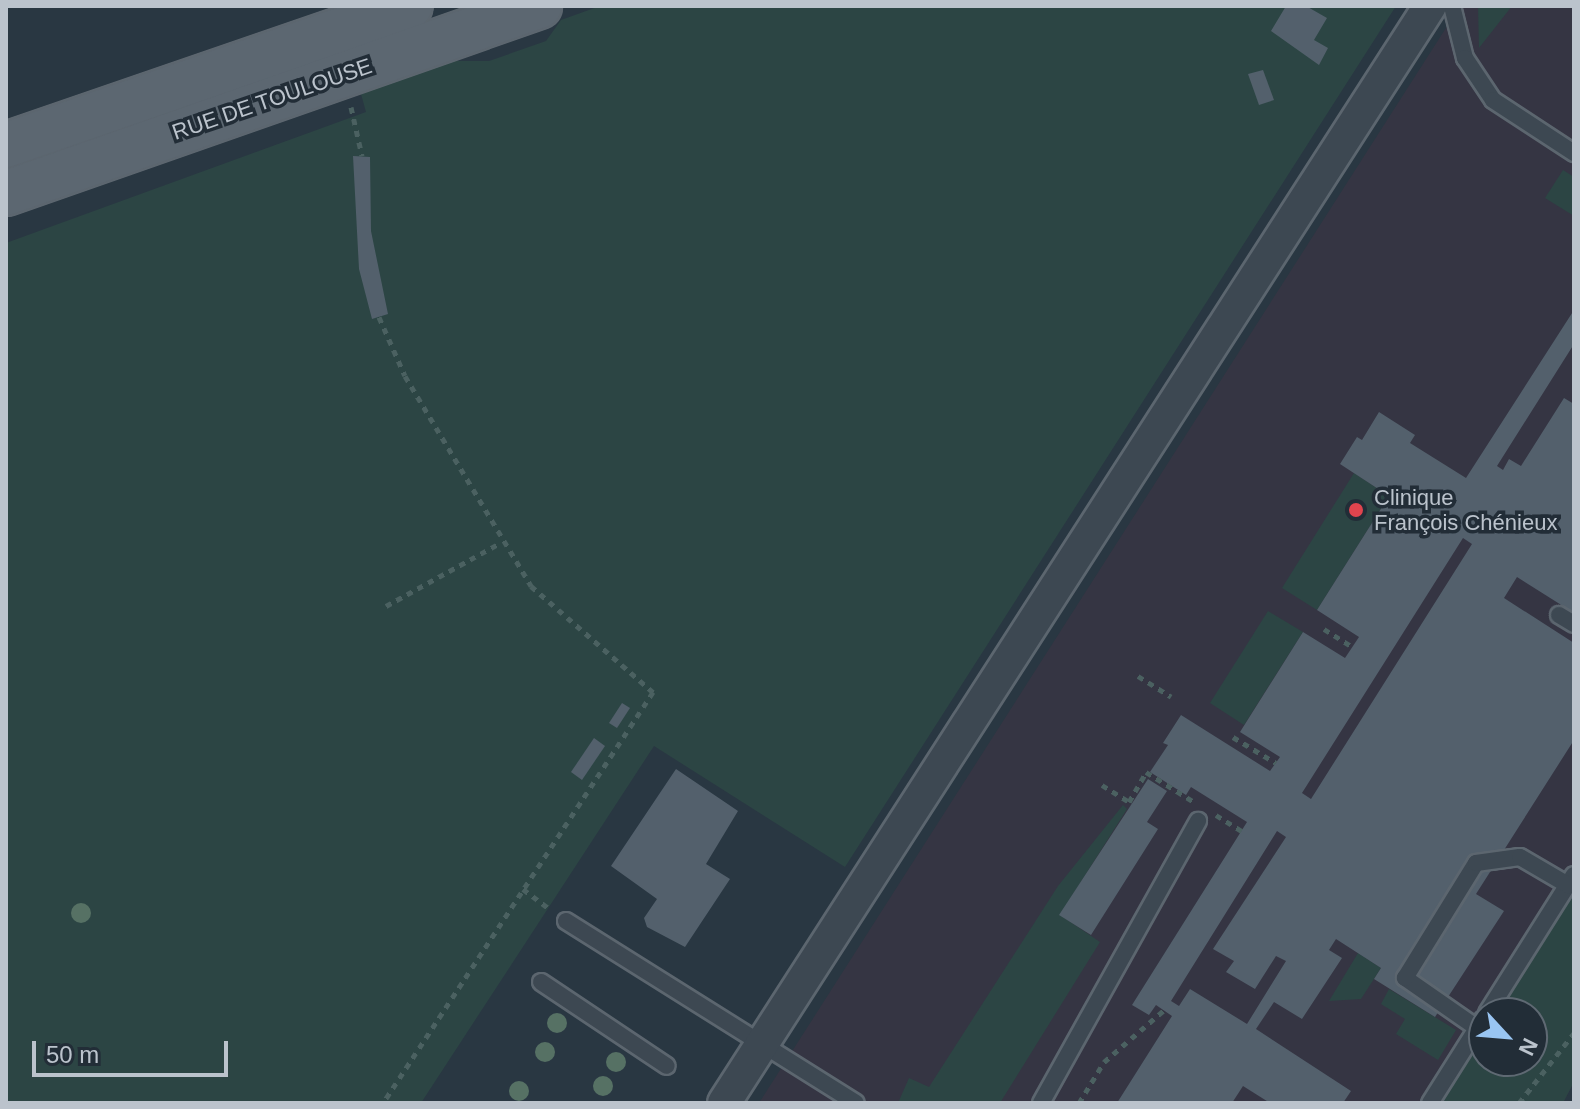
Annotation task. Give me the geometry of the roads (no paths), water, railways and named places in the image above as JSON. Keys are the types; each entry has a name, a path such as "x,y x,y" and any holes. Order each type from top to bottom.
{"main road":[{"name":"RUE DE TOULOUSE","path":"6,145 410,6"},
{"name":"RUE DE TOULOUSE","path":"6,193 339,75 505,11"}],"street":[{"path":"724,1103 1430,6"}],"lane":[{"path":"1452,6 1465,58 1493,100 1574,153"},
{"path":"1041,1103 1198,821"},
{"path":"1468,1011 1405,978 1476,863 1520,857 1571,880 1497,997"},
{"path":"566,921 856,1103"},
{"path":"541,982 667,1066"},
{"path":"1430,1103 1468,1043"}],"place":[{"name":"Clinique François Chénieux","path":"1356,510"}]}
